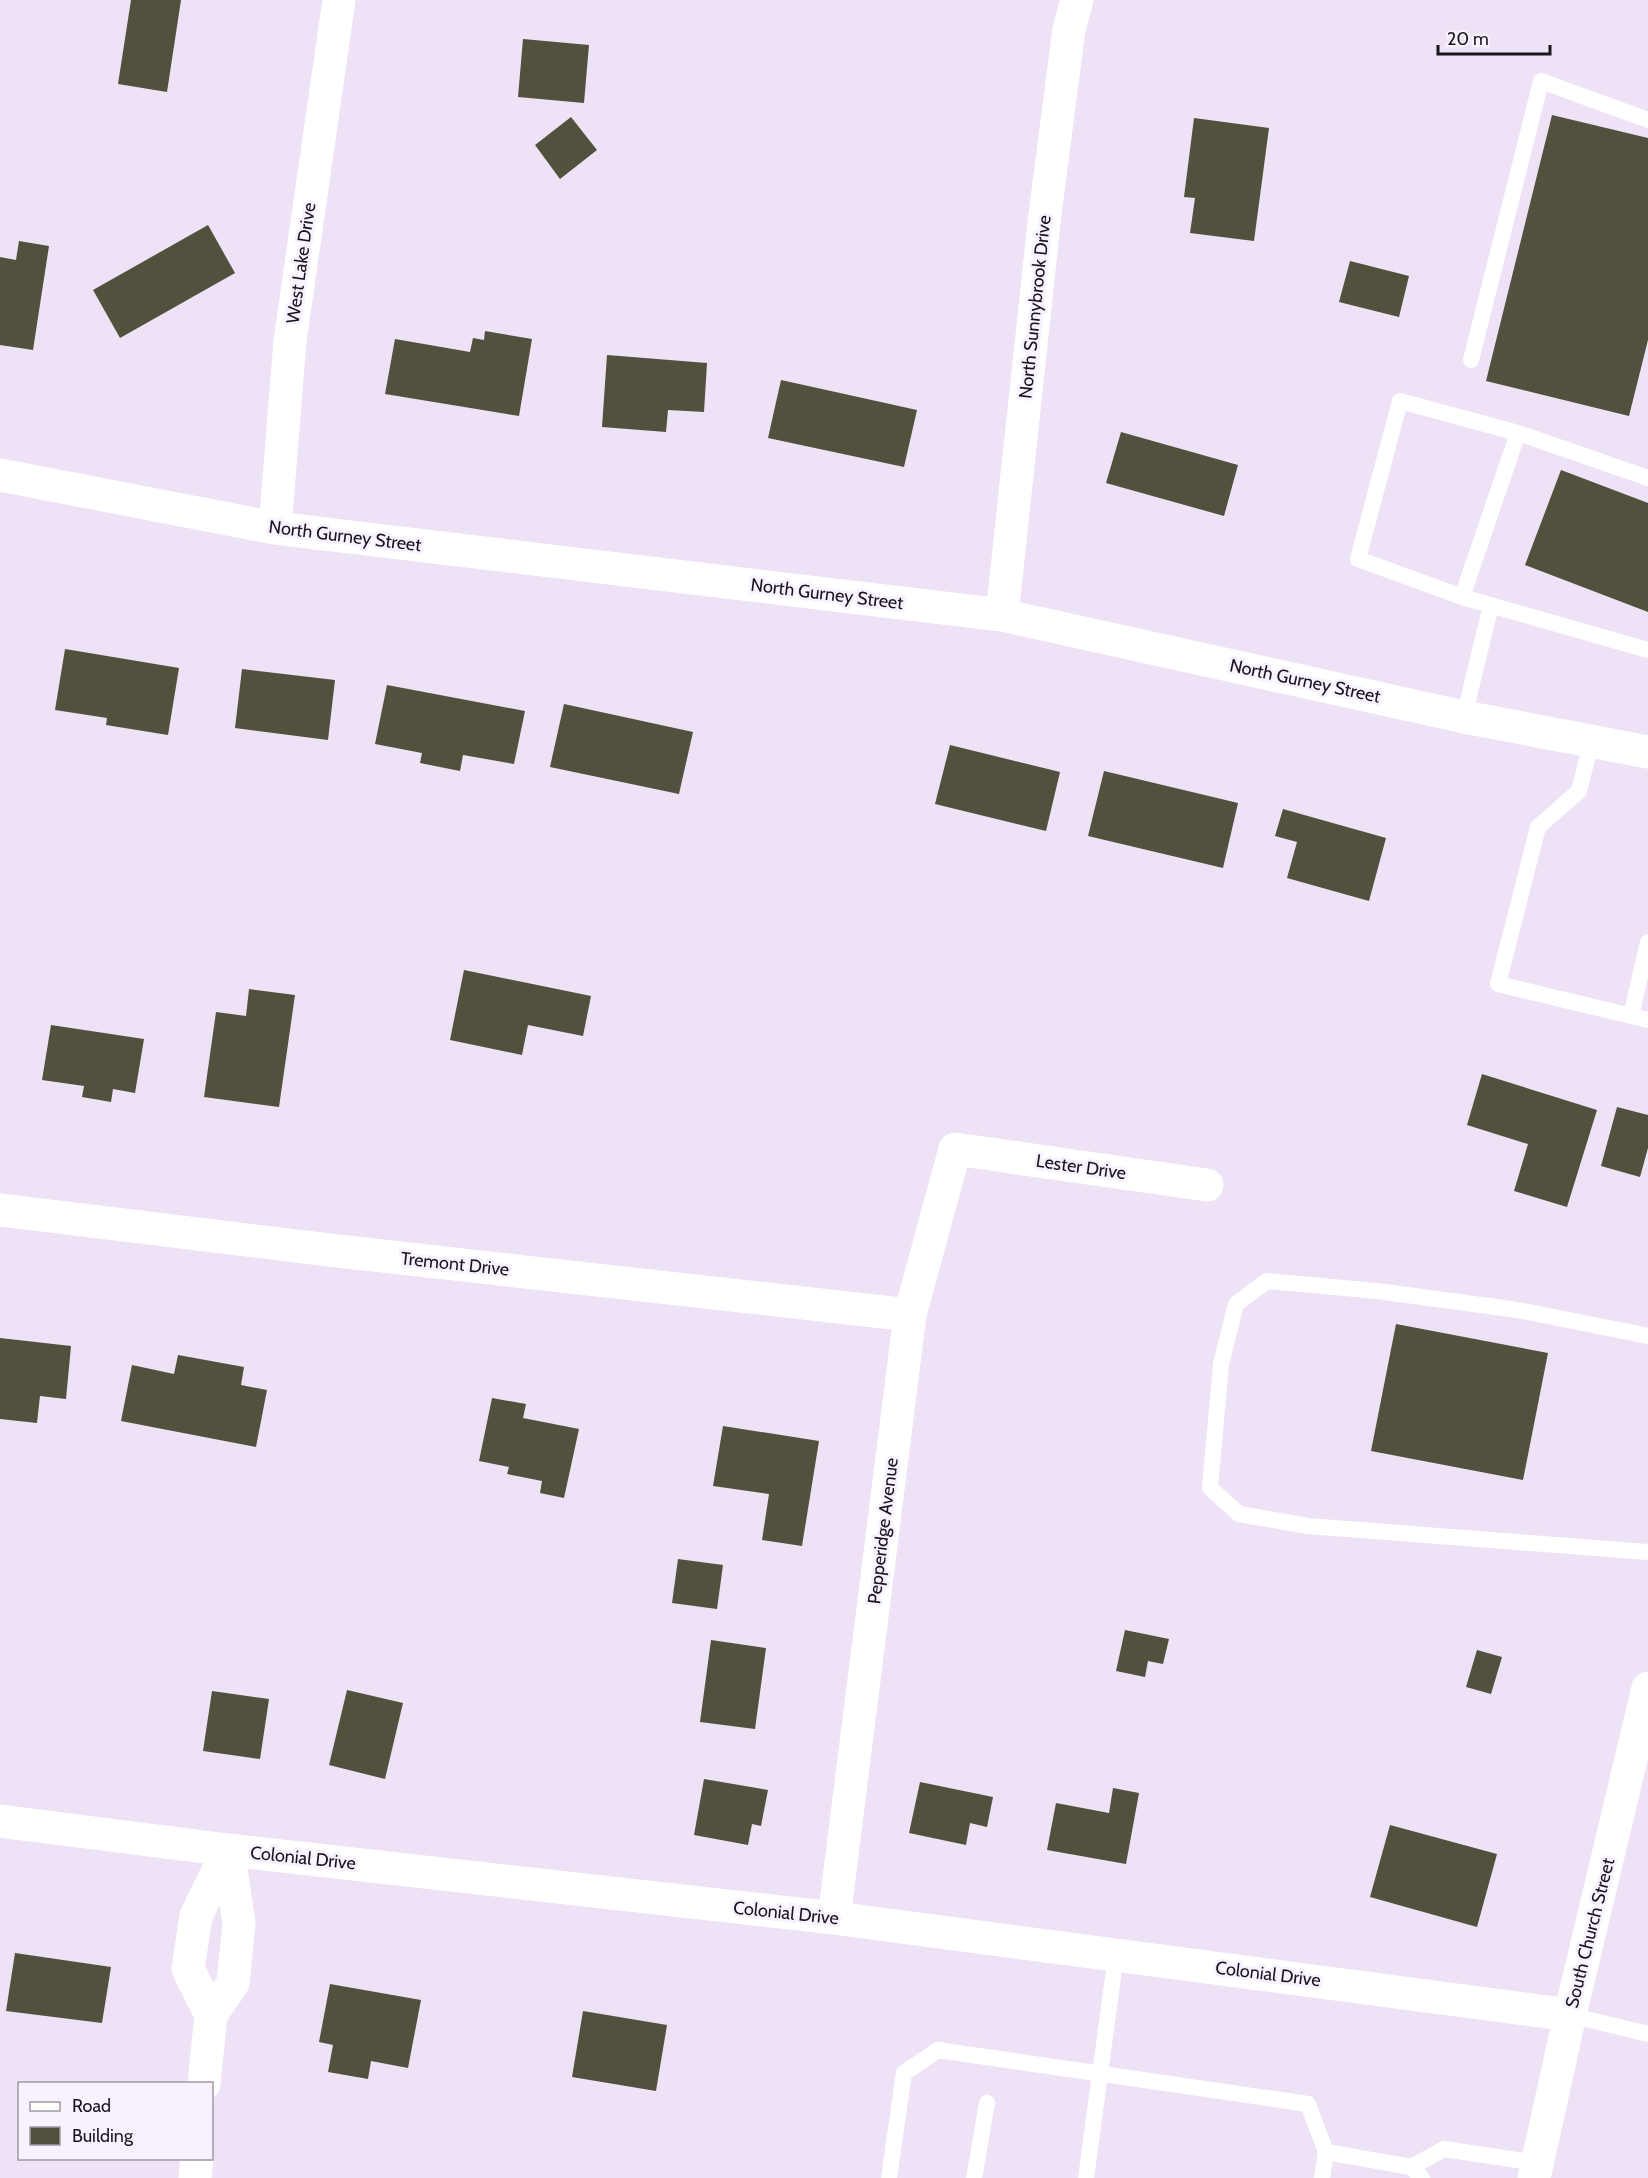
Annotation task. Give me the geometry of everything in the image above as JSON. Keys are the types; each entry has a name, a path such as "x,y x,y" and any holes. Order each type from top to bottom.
{"street":[{"name":"West Lake Drive","path":"275,528 290,341 339,0"},
{"name":"North Sunnybrook Drive","path":"1002,615 1045,214 1069,29 1077,0"},
{"name":"North Gurney Street","path":"0,475 275,528 1002,615 1464,717 1648,752"},
{"name":"Lester Drive","path":"955,1149 1207,1185"},
{"name":"Pepperidge Avenue","path":"834,1918 910,1315 955,1149"},
{"name":"Tremont Drive","path":"0,1210 329,1250 910,1315"},
{"name":"South Church Street","path":"1535,2171 1648,1688"},
{"name":"Colonial Drive","path":"0,1821 228,1850 834,1918 1570,2015"},
{"path":"211,2015 188,1969 196,1916 228,1850"},
{"path":"204,2082 211,2015 233,1983 239,1923 228,1850"},
{"path":"195,2178 197,2160"}],"lane":[{"path":"1471,360 1541,81 1648,120"},
{"path":"1648,478 1518,433 1400,401 1358,559 1462,597 1648,650"},
{"path":"1462,597 1518,433"},
{"path":"1464,717 1491,605"},
{"path":"1592,740 1579,791 1538,827 1498,984 1648,1020"},
{"path":"1631,1017 1648,942"},
{"path":"1648,1336 1518,1310 1377,1291 1267,1281 1236,1304 1221,1364 1210,1488 1239,1514 1308,1526 1648,1552"},
{"path":"1086,2178 1116,1955"},
{"path":"1570,2015 1648,2034"},
{"path":"889,2178 904,2073 938,2050 1308,2103 1326,2152 1322,2178"},
{"path":"975,2178 987,2103"},
{"path":"1326,2152 1417,2173 1444,2149 1535,2171"}],"building":[{"path":"131,0 181,0 167,92 118,84"},
{"path":"523,39 589,45 584,103 518,97"},
{"path":"1552,115 1648,138 1648,340 1629,416 1486,381"},
{"path":"571,117 597,150 560,179 535,145"},
{"path":"1194,118 1269,128 1254,241 1190,233 1195,198 1184,197"},
{"path":"208,225 235,273 120,338 93,290"},
{"path":"19,241 49,246 33,350 0,345 0,257 16,260"},
{"path":"1350,261 1409,276 1399,317 1339,302"},
{"path":"485,331 532,339 519,416 385,394 395,339 470,352 473,338 484,340"},
{"path":"607,355 707,363 704,412 668,410 666,432 602,427"},
{"path":"781,380 917,410 904,467 768,438"},
{"path":"1121,432 1238,465 1224,516 1106,483"},
{"path":"1561,470 1648,503 1648,612 1525,565"},
{"path":"65,649 179,668 168,735 106,725 107,718 55,710"},
{"path":"242,669 335,680 328,740 235,728"},
{"path":"387,685 525,711 514,764 463,755 460,771 420,763 422,753 375,744"},
{"path":"564,704 693,732 679,794 550,767"},
{"path":"950,745 1060,772 1046,831 935,804"},
{"path":"1104,771 1238,803 1223,868 1088,836"},
{"path":"1283,809 1386,838 1369,901 1287,878 1297,842 1275,836"},
{"path":"464,970 591,996 583,1036 528,1025 522,1055 450,1040"},
{"path":"249,989 295,995 279,1107 204,1097 216,1012 246,1016"},
{"path":"51,1025 144,1039 135,1093 113,1089 111,1102 82,1097 84,1086 42,1080"},
{"path":"1482,1074 1597,1110 1567,1207 1514,1191 1528,1144 1467,1125"},
{"path":"1617,1107 1648,1115 1648,1148 1640,1177 1601,1166"},
{"path":"1396,1324 1548,1353 1523,1480 1371,1451"},
{"path":"0,1338 71,1346 66,1399 40,1396 37,1423 0,1419"},
{"path":"178,1355 244,1367 241,1385 267,1390 256,1447 121,1421 132,1365 174,1374"},
{"path":"492,1398 526,1404 523,1418 579,1429 564,1498 540,1493 542,1481 507,1474 509,1467 479,1461"},
{"path":"723,1426 819,1441 802,1546 762,1540 769,1494 713,1486"},
{"path":"678,1559 723,1565 717,1609 672,1603"},
{"path":"1125,1630 1169,1639 1163,1664 1148,1661 1145,1677 1116,1671"},
{"path":"711,1640 766,1648 755,1729 700,1722"},
{"path":"1477,1650 1502,1657 1491,1694 1466,1687"},
{"path":"347,1690 403,1703 385,1779 329,1765"},
{"path":"212,1691 269,1699 260,1759 203,1751"},
{"path":"704,1779 768,1790 761,1826 752,1824 748,1845 694,1835"},
{"path":"920,1782 993,1797 987,1827 970,1823 966,1845 909,1833"},
{"path":"1113,1788 1139,1793 1126,1864 1047,1850 1056,1803 1109,1813"},
{"path":"1390,1825 1497,1854 1477,1927 1370,1897"},
{"path":"15,1953 111,1967 102,2023 6,2011"},
{"path":"330,1984 421,2000 408,2068 371,2061 368,2079 328,2072 333,2045 319,2042"},
{"path":"583,2011 667,2025 656,2091 572,2077"}]}
